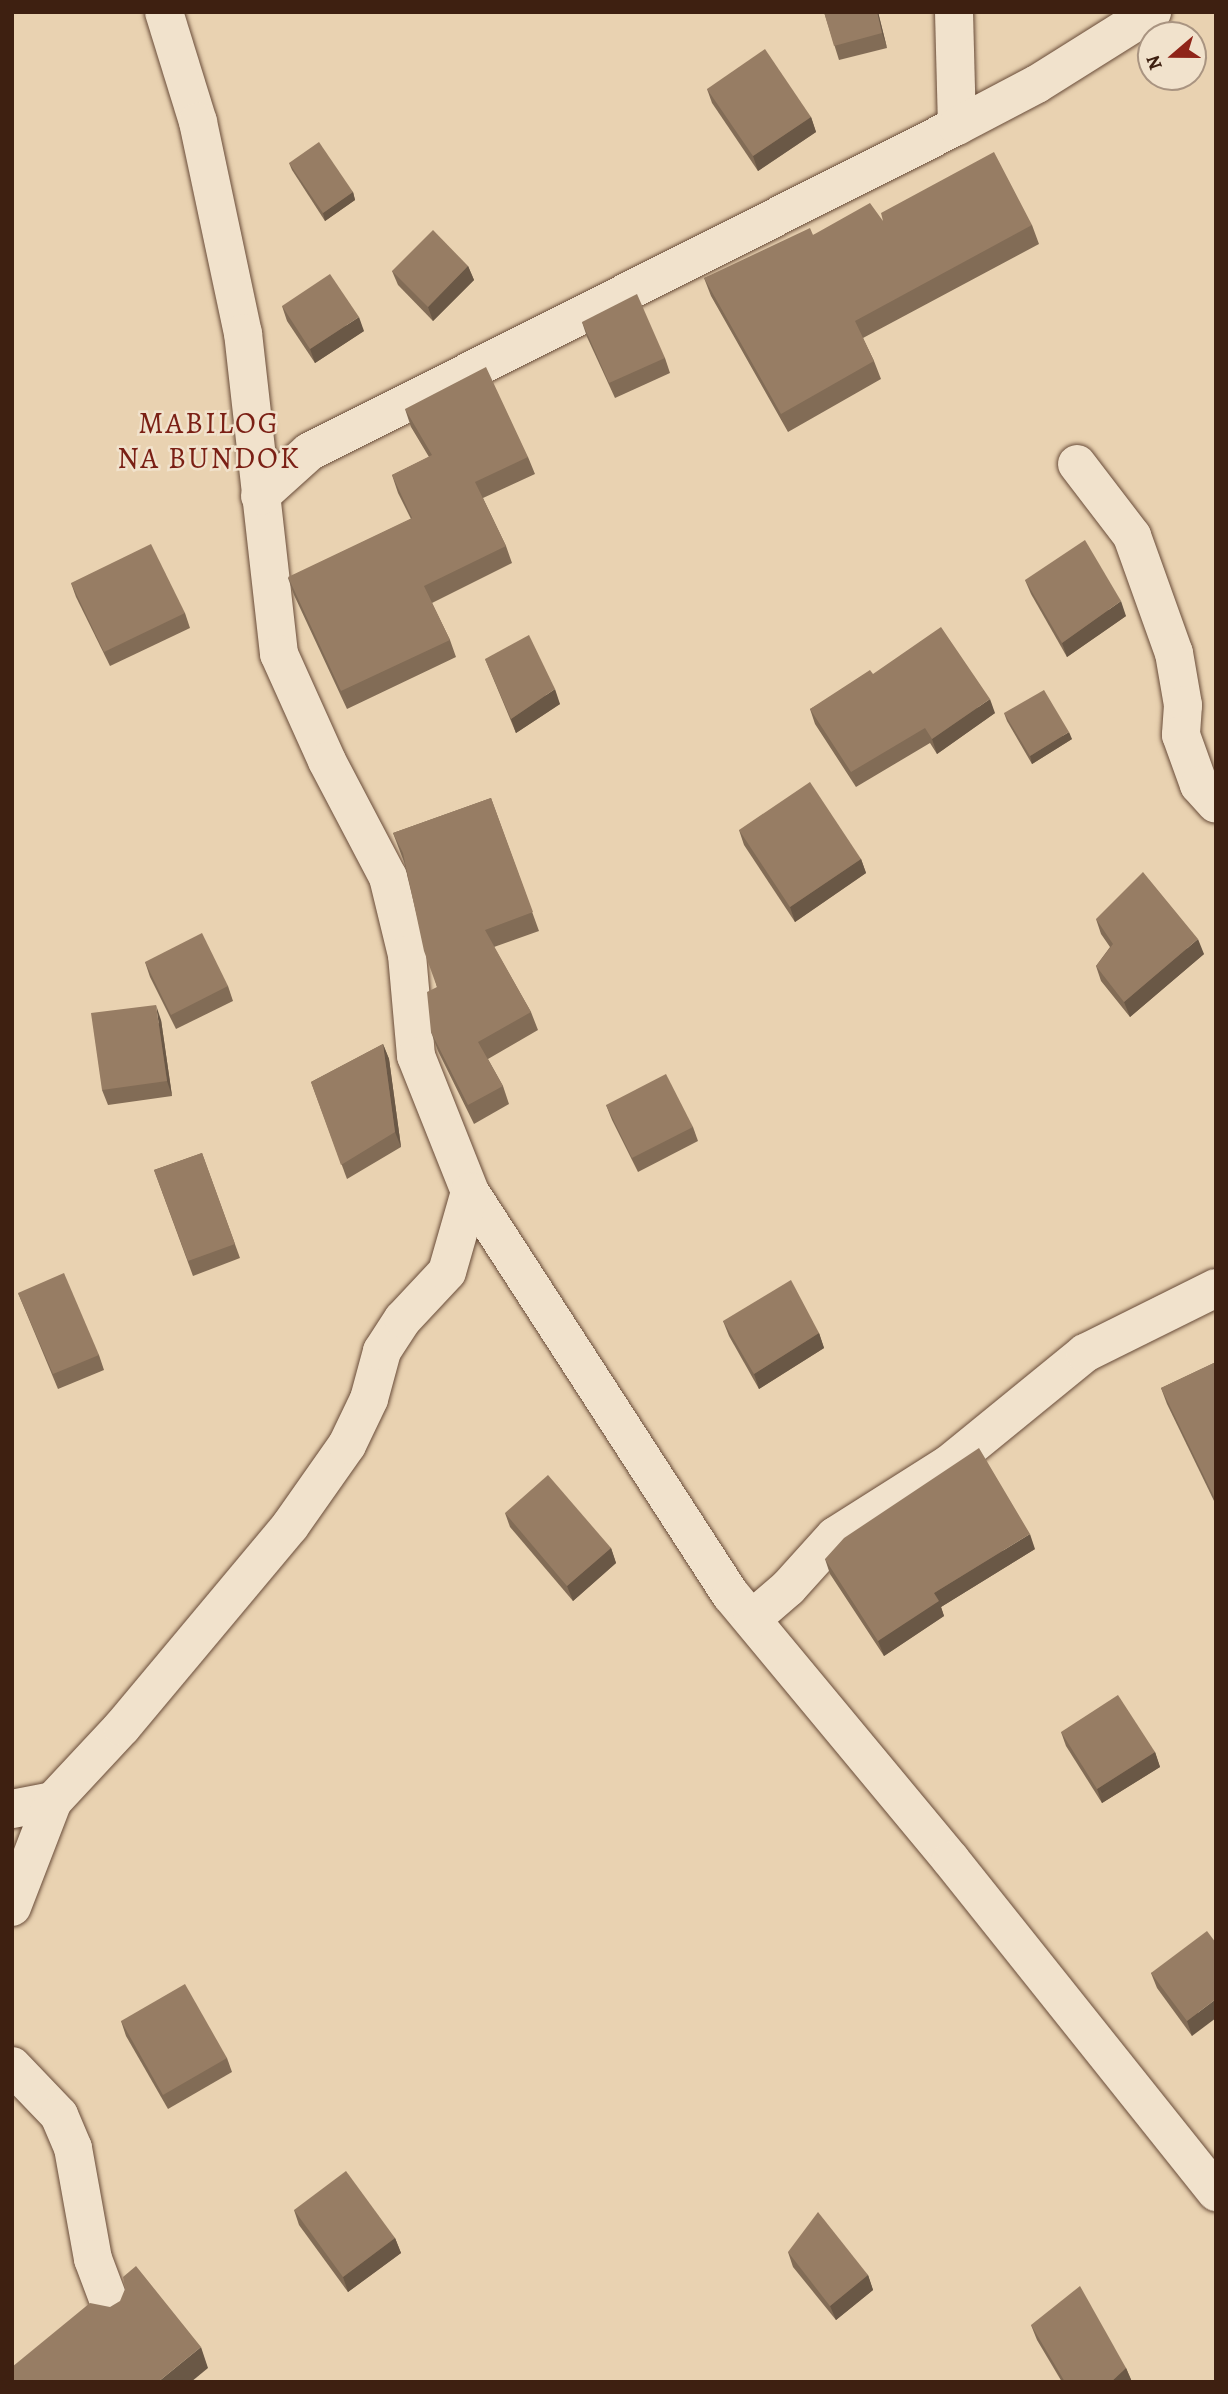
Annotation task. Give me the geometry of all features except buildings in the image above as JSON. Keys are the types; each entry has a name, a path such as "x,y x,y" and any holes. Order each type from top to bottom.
{"street":[{"path":"164,12 198,122 243,333 279,654 327,761 388,877 407,955 415,1056 470,1192 731,1595 1216,2192"},
{"path":"954,12 957,126"},
{"path":"260,496 309,452 957,126 1037,84 1152,12"},
{"path":"1077,464 1132,536 1174,653 1183,705 1181,735 1199,785 1216,804"},
{"path":"12,1907 53,1801 122,1727 290,1526 347,1445 369,1399 382,1352 403,1319 447,1272 470,1192"},
{"path":"752,1619 788,1588 835,1536 949,1464 1085,1353 1216,1288"},
{"path":"12,1809 53,1801"},
{"path":"12,2066 59,2115 82,2185 93,2259 111,2307"}],"district":[{"name":"MABILOG NA BUNDOK","path":"209,440"}]}
